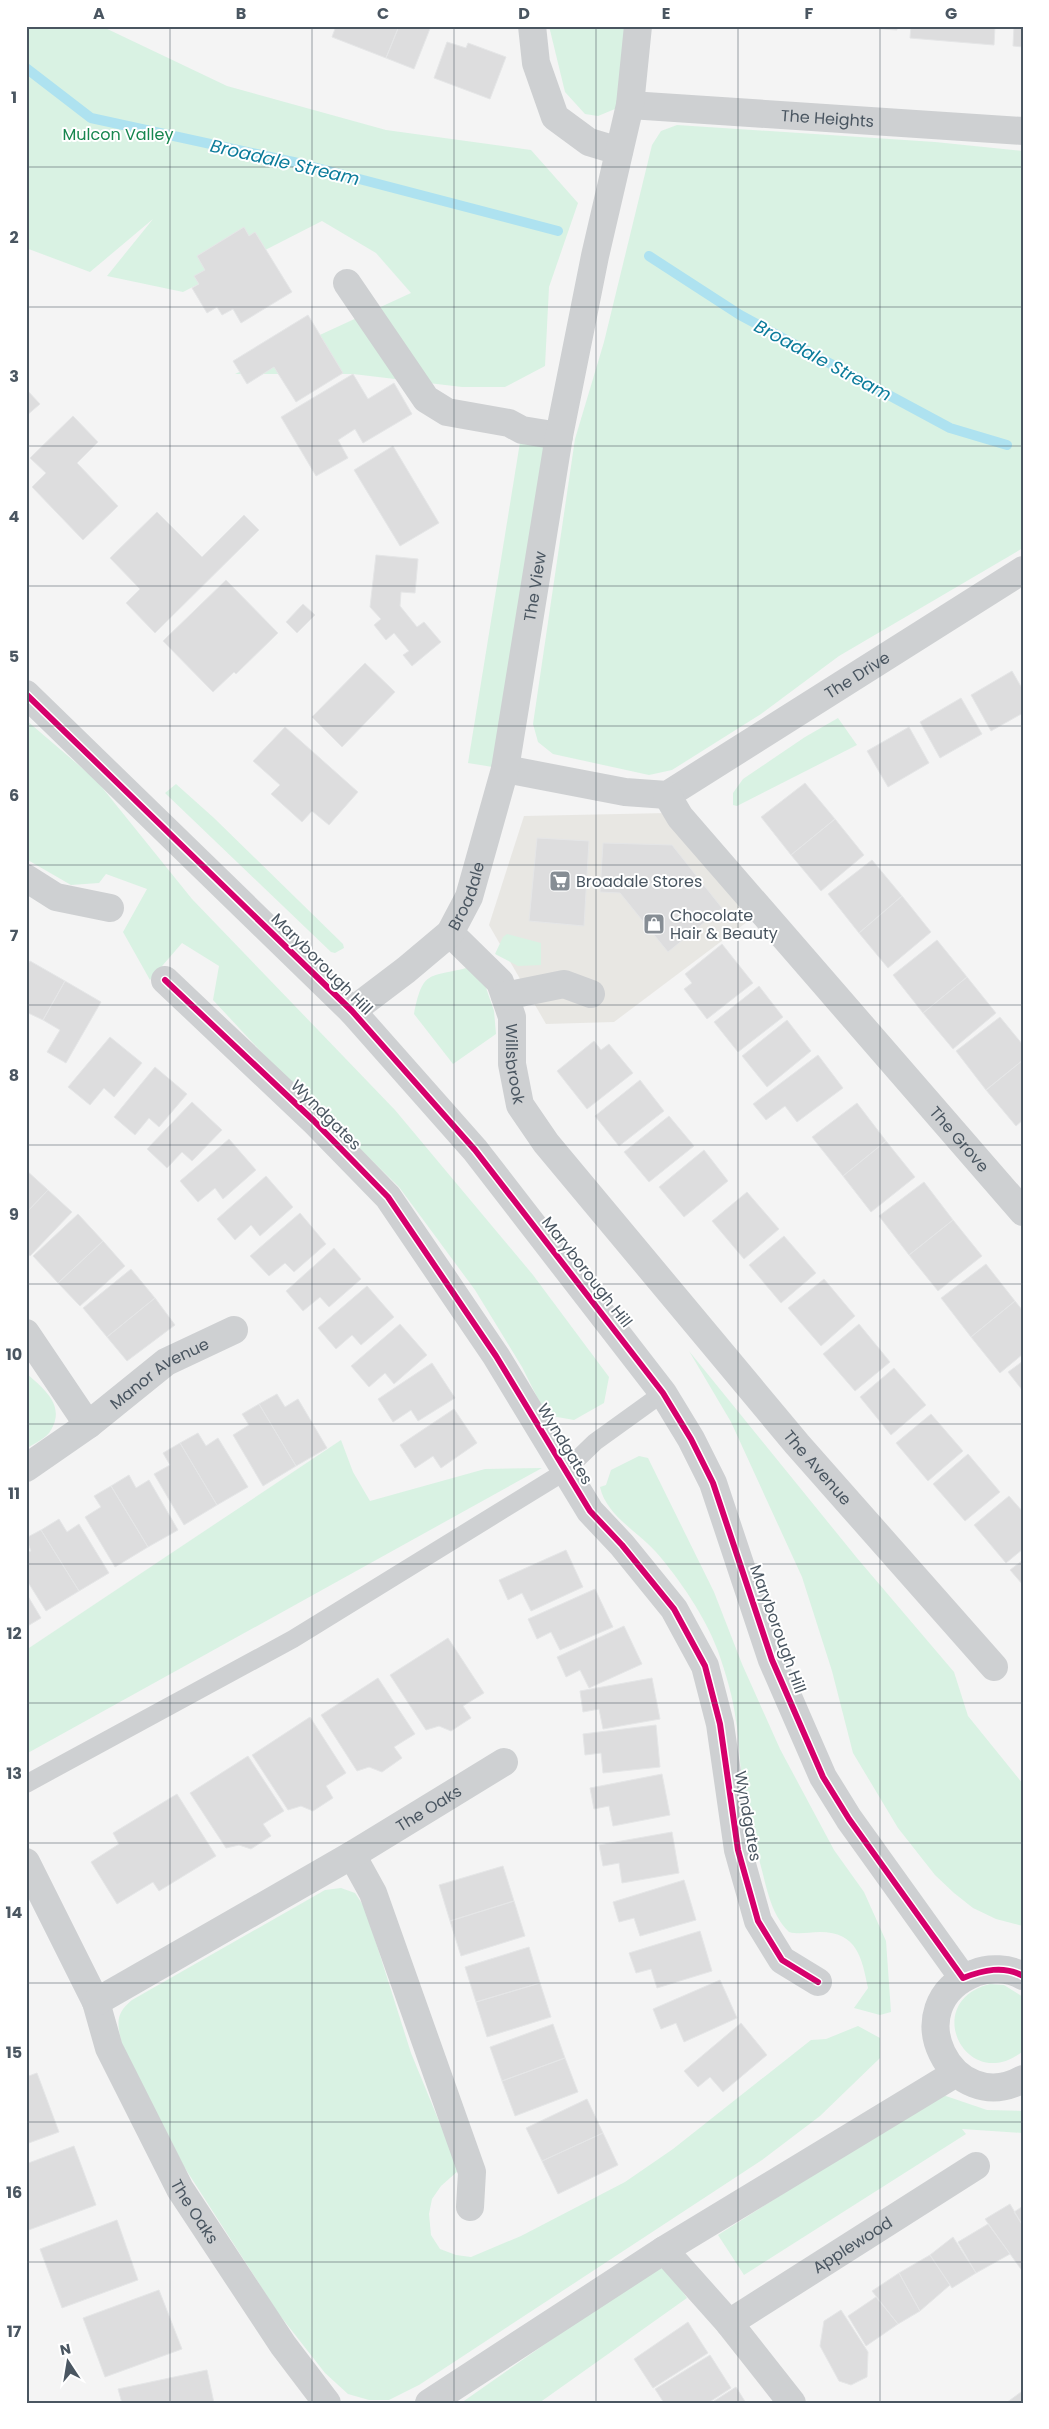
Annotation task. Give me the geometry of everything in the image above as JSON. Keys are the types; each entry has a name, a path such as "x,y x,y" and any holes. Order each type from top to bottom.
{"street":[{"path":"532,26 536,63 555,118 589,142 619,151 630,105 638,26"},
{"name":"The Heights","path":"630,105 1023,131"},
{"name":"The View","path":"508,736 558,436 619,151"},
{"path":"347,283 426,399 447,412 509,423 522,430 558,436"},
{"name":"The Drive","path":"667,795 1023,570"},
{"name":"Maryborough Hill","path":"26,694 352,1011 474,1150 664,1393 691,1439 713,1483 772,1660 823,1777 849,1820 963,1978"},
{"name":"Broadale","path":"352,1011 406,970 450,933 468,897 505,769 508,736"},
{"path":"505,769 625,792 667,795"},
{"name":"The Grove","path":"667,795 680,817 1023,1212"},
{"path":"26,878 56,897 110,908"},
{"name":"Willsbrook","path":"450,933 500,982 512,1017 512,1064 520,1104 546,1143 646,1263"},
{"name":"Wyndgates","path":"165,980 314,1122 388,1197 496,1356 564,1472 590,1511 622,1545 674,1609 705,1666 720,1724 738,1850 758,1921 782,1960 818,1982"},
{"path":"505,996 564,984 591,994"},
{"name":"The Avenue","path":"646,1263 796,1444 994,1667"},
{"name":"Manor Avenue","path":"26,1468 88,1425 166,1362 234,1330"},
{"path":"26,1333 88,1425"},
{"name":"The Oaks","path":"96,2002 352,1855 504,1762"},
{"path":"352,1855 373,1893 472,2172 470,2207"},
{"name":"The Oaks","path":"26,1862 96,2002 109,2048 180,2189 283,2345 327,2403"},
{"path":"1023,1976 1001,1969 982,1970 963,1978 949,1989 940,2005 935,2023 937,2042 944,2059 956,2073 974,2084 994,2087 1014,2084 1023,2079"},
{"path":"430,2403 664,2250 956,2073"},
{"name":"Applewood","path":"729,2323 976,2166"},
{"path":"664,2250 729,2323 792,2403"}],"lane":[{"path":"26,1784 293,1639 564,1472 595,1442 664,1393"}],"shaded area":[{"path":"667,813 755,916 614,1022 546,1024 489,925 524,816"}],"green space":[{"name":"Mulcon Valley","path":"26,26 101,26 227,86 386,130 531,150 578,203 549,287 545,366 505,387 462,387 353,374 235,374 411,293 376,253 322,221 183,292 107,276 153,219 90,272 26,248"},
{"path":"549,26 630,26 624,94 615,109 598,116 585,114 565,92"},
{"path":"677,125 935,142 1023,151 1023,548 839,656 761,714 672,770 649,775 553,754 538,742 533,724 575,439 604,342 652,145 661,131"},
{"path":"522,430 559,436 505,769 468,763"},
{"path":"838,718 857,745 737,806 733,805 733,793 743,779 805,737"},
{"path":"26,720 96,780 192,899 395,1110 533,1275 609,1377 604,1403 574,1420 546,1415 522,1367 475,1290 399,1187 267,1058 213,1000 219,966 182,943 150,980 123,932 147,889 106,874 99,883 71,885 26,859"},
{"path":"176,784 214,818 343,944 344,948 335,953 331,952 165,793"},
{"path":"507,934 541,943 541,965 518,966 495,954 503,937"},
{"path":"466,968 482,976 494,1011 496,1034 453,1064 414,1014 417,1000 425,982 436,975"},
{"path":"689,1351 857,1558 954,1672 968,1716 1023,1784 1023,1926 996,1919 973,1908 935,1875 898,1828 853,1753 832,1671 802,1577 731,1422"},
{"path":"26,1373 45,1391 54,1405 56,1413 55,1421 49,1433 26,1449"},
{"path":"341,1440 353,1472 370,1501 485,1469 542,1468 26,1754 26,1650"},
{"path":"639,1456 648,1458 714,1592 742,1664 780,1749 834,1850 864,1892 886,1941 891,2012 880,2015 854,2008 868,1988 860,1957 850,1942 832,1933 789,1932 777,1917 767,1891 750,1817 741,1770 733,1703 713,1638 683,1586 656,1552 615,1514 603,1497 600,1487 606,1485 611,1470"},
{"path":"341,1888 355,1893 365,1908 411,2053 459,2170 441,2186 432,2199 429,2214 431,2235 440,2249 456,2255 471,2257 521,2236 625,2182 673,2149 811,2040 826,2039 858,2026 880,2038 880,2058 820,2116 762,2160 419,2385 389,2400 369,2400 348,2394 325,2373 278,2313 183,2165 122,2044 118,2025 120,2015 126,2005 132,2000 325,1890"},
{"path":"990,1984 1004,1985 1023,1997 1023,2051 1003,2062 984,2062 969,2054 959,2041 954,2025 957,2008 969,1994"},
{"path":"940,2094 987,2110 1023,2111 1023,2133 962,2129 966,2134 744,2275 718,2235"},
{"path":"662,2262 687,2298 539,2403 461,2403"}],"building":[{"path":"336,26 399,26 386,58 332,37"},
{"path":"399,26 431,26 414,69 386,58"},
{"path":"843,26 897,26 897,30"},
{"path":"911,26 995,26 994,45 910,38"},
{"path":"1014,26 1023,26 1023,47 1013,46"},
{"path":"447,42 466,48 468,43 506,57 490,99 434,78"},
{"path":"244,227 249,236 255,232 292,292 241,323 233,309 222,315 217,307 207,313 192,288 199,284 194,276 205,270 197,256"},
{"path":"308,315 343,373 296,402 274,367 247,384 233,361"},
{"path":"353,374 368,399 394,383 412,414 363,443 355,429 338,440 348,458 316,476 281,417"},
{"path":"26,389 40,404 26,416"},
{"path":"73,416 98,442 77,463 118,506 83,540 32,487 46,473 30,458"},
{"path":"393,446 439,523 400,546 354,470"},
{"path":"157,512 202,557 244,515 259,530 155,633 126,603 140,589 110,558"},
{"path":"376,555 418,559 415,593 401,592 400,606 417,627 424,622 441,642 412,666 403,655 409,651 394,633 386,640 374,625 381,619 370,607"},
{"path":"226,580 278,633 236,674 234,672 213,692 163,641"},
{"path":"303,604 315,615 297,633 286,622"},
{"path":"365,663 395,692 342,747 312,717"},
{"path":"1012,671 1023,690 1023,713 991,731 971,695"},
{"path":"961,698 982,734 940,758 920,722"},
{"path":"285,727 358,792 329,825 312,811 302,822 271,794 280,785 253,761"},
{"path":"909,727 929,763 888,787 867,751"},
{"path":"805,783 835,819 791,855 761,817"},
{"path":"835,819 864,855 821,891 791,855"},
{"name":"Broadale Stores","path":"537,838 589,841 584,926 529,921"},
{"path":"603,843 672,845 722,908 668,952 620,893 600,892"},
{"path":"872,860 902,896 859,933 828,894"},
{"path":"902,896 931,932 888,968 859,933"},
{"path":"937,940 967,977 923,1013 893,975"},
{"path":"722,944 753,983 707,1019 684,989 692,983 685,974"},
{"path":"30,961 65,981 43,1020 26,1012 26,967"},
{"path":"967,977 996,1013 953,1049 923,1013"},
{"path":"65,981 101,1002 66,1063 47,1052 60,1030 43,1020"},
{"path":"759,986 783,1017 738,1052 714,1022"},
{"path":"1000,1017 1023,1045 1023,1060 986,1090 956,1051"},
{"path":"787,1020 811,1051 767,1087 742,1056"},
{"path":"110,1037 142,1063 114,1097 104,1088 90,1105 68,1087"},
{"path":"594,1041 601,1050 609,1044 633,1073 587,1109 557,1071"},
{"path":"818,1055 843,1088 797,1122 785,1106 766,1120 753,1104"},
{"path":"1023,1060 1023,1120 1016,1126 986,1090"},
{"path":"155,1067 187,1094 159,1127 149,1118 135,1135 114,1117"},
{"path":"640,1080 664,1111 619,1146 595,1116"},
{"path":"192,1102 222,1130 192,1161 182,1152 167,1168 147,1149"},
{"path":"857,1103 886,1141 843,1176 812,1137"},
{"path":"669,1116 694,1146 649,1182 624,1152"},
{"path":"229,1139 256,1170 223,1199 215,1188 198,1202 180,1181"},
{"path":"886,1141 915,1177 871,1212 843,1176"},
{"path":"704,1150 728,1181 684,1217 659,1187"},
{"path":"26,1170 48,1190 26,1213"},
{"path":"266,1176 293,1207 260,1236 251,1225 235,1240 217,1219"},
{"path":"924,1182 953,1220 909,1255 879,1216"},
{"path":"48,1190 72,1212 30,1256 26,1253 26,1213"},
{"path":"747,1192 779,1229 744,1259 712,1221"},
{"path":"300,1213 326,1244 294,1272 285,1263 269,1276 250,1256"},
{"path":"78,1214 103,1241 58,1283 33,1256"},
{"path":"953,1220 982,1256 938,1291 909,1255"},
{"path":"784,1236 816,1273 781,1303 749,1265"},
{"path":"103,1241 125,1266 80,1306 58,1283"},
{"path":"334,1248 361,1279 329,1307 320,1297 303,1311 286,1291"},
{"path":"986,1264 1015,1301 971,1337 941,1298"},
{"path":"131,1269 155,1298 107,1337 83,1308"},
{"path":"824,1279 855,1316 821,1346 788,1308"},
{"path":"367,1286 394,1317 361,1345 352,1335 336,1349 318,1328"},
{"path":"155,1298 175,1325 127,1361 107,1337"},
{"path":"1015,1301 1023,1311 1023,1354 1000,1373 971,1337"},
{"path":"400,1324 427,1355 394,1384 385,1373 369,1387 351,1366"},
{"path":"859,1324 890,1362 855,1391 823,1354"},
{"path":"1023,1361 1023,1391 1008,1372"},
{"path":"432,1363 455,1398 418,1421 411,1410 393,1422 378,1399"},
{"path":"894,1368 926,1405 891,1435 860,1397"},
{"path":"277,1394 285,1407 298,1399 327,1448 296,1466 259,1404"},
{"path":"259,1404 296,1466 263,1486 233,1435 249,1425 242,1414"},
{"path":"454,1409 477,1443 441,1468 433,1456 415,1468 400,1445"},
{"path":"931,1414 963,1451 928,1481 896,1443"},
{"path":"198,1433 206,1446 218,1438 248,1487 217,1505 180,1443"},
{"path":"180,1443 217,1505 184,1525 154,1474 170,1465 163,1453"},
{"path":"968,1454 1000,1492 965,1521 933,1484"},
{"path":"129,1475 136,1488 149,1480 178,1530 148,1547 111,1486"},
{"path":"111,1486 148,1547 115,1567 85,1517 101,1507 94,1496"},
{"path":"1009,1496 1023,1512 1023,1549 1006,1563 974,1525"},
{"path":"59,1519 67,1532 79,1524 109,1573 79,1591 41,1530"},
{"path":"41,1530 79,1591 46,1611 26,1579 26,1553 31,1551 26,1538"},
{"path":"566,1550 583,1587 531,1611 522,1593 508,1600 499,1580"},
{"path":"1023,1560 1023,1585 1010,1570"},
{"path":"595,1589 613,1627 560,1650 551,1632 537,1639 528,1619"},
{"path":"26,1593 41,1618 26,1627"},
{"path":"624,1626 642,1664 589,1688 580,1670 566,1677 557,1657"},
{"path":"448,1638 484,1693 463,1706 471,1718 451,1731 439,1726 426,1730 390,1675"},
{"path":"378,1678 415,1734 394,1747 402,1758 382,1772 369,1767 357,1771 321,1715"},
{"path":"652,1678 660,1719 603,1729 599,1709 583,1712 580,1691"},
{"path":"310,1717 346,1773 326,1786 333,1798 313,1811 301,1806 288,1810 252,1755"},
{"path":"656,1725 660,1767 603,1773 601,1753 585,1755 583,1734"},
{"path":"248,1756 284,1811 263,1824 271,1836 251,1849 239,1845 226,1848 190,1793"},
{"path":"662,1774 670,1815 613,1826 609,1806 594,1809 590,1788"},
{"path":"177,1794 216,1856 159,1891 153,1882 117,1904 91,1862 119,1844 113,1833"},
{"path":"672,1832 679,1873 622,1883 619,1863 603,1866 599,1845"},
{"path":"503,1866 514,1901 450,1921 439,1885"},
{"path":"684,1880 696,1920 640,1936 634,1918 619,1922 613,1902"},
{"path":"514,1901 525,1936 461,1956 450,1921"},
{"path":"700,1931 712,1971 657,1988 651,1969 636,1973 629,1953"},
{"path":"529,1947 540,1983 476,2002 465,1967"},
{"path":"720,1980 737,2018 684,2042 676,2023 661,2029 653,2009"},
{"path":"540,1983 551,2017 487,2037 476,2002"},
{"path":"741,2023 767,2055 723,2092 710,2077 698,2087 684,2071"},
{"path":"553,2024 565,2058 502,2081 490,2047"},
{"path":"565,2058 578,2092 515,2116 502,2081"},
{"path":"37,2073 59,2132 26,2144 26,2077"},
{"path":"587,2099 603,2133 542,2161 526,2128"},
{"path":"603,2133 618,2165 558,2194 542,2161"},
{"path":"74,2146 96,2205 26,2231 26,2164"},
{"path":"1010,2204 1023,2226 1023,2272 985,2219"},
{"path":"1023,2206 1023,2226 1014,2212"},
{"path":"117,2220 138,2280 62,2308 40,2249"},
{"path":"988,2224 1010,2254 976,2273 958,2242"},
{"path":"953,2237 976,2273 952,2288 930,2255"},
{"path":"930,2255 950,2285 920,2311 899,2273"},
{"path":"899,2273 920,2311 898,2324 872,2291"},
{"path":"159,2290 182,2349 105,2377 83,2318"},
{"path":"876,2297 898,2324 866,2346 848,2316"},
{"path":"841,2310 868,2352 867,2377 851,2385 839,2381 820,2346 824,2321"},
{"path":"688,2322 708,2353 653,2388 634,2359"},
{"path":"710,2355 731,2388 708,2403 664,2403 655,2389"},
{"path":"207,2370 214,2403 122,2403 118,2389"},
{"path":"736,2387 746,2403 711,2403"},
{"path":"1021,2392 1023,2403 1006,2403"}],"waterway":[{"name":"Broadale Stream","path":"26,68 91,118 298,163 558,231"},
{"name":"Broadale Stream","path":"649,256 740,315 950,428 1007,445"}],"cycle path":[{"path":"26,694 352,1011 475,1150 663,1393 691,1439 713,1483 772,1660 823,1777 849,1819 963,1978 993,1970 1008,1971 1023,1976"},
{"path":"165,980 314,1121 388,1197 496,1356 590,1511 622,1545 674,1609 705,1666 720,1724 738,1850 758,1921 782,1960 818,1982"}],"place":[{"name":"Broadale Stores","path":"560,881"},
{"name":"Chocolate Hair & Beauty","path":"654,924"}]}
